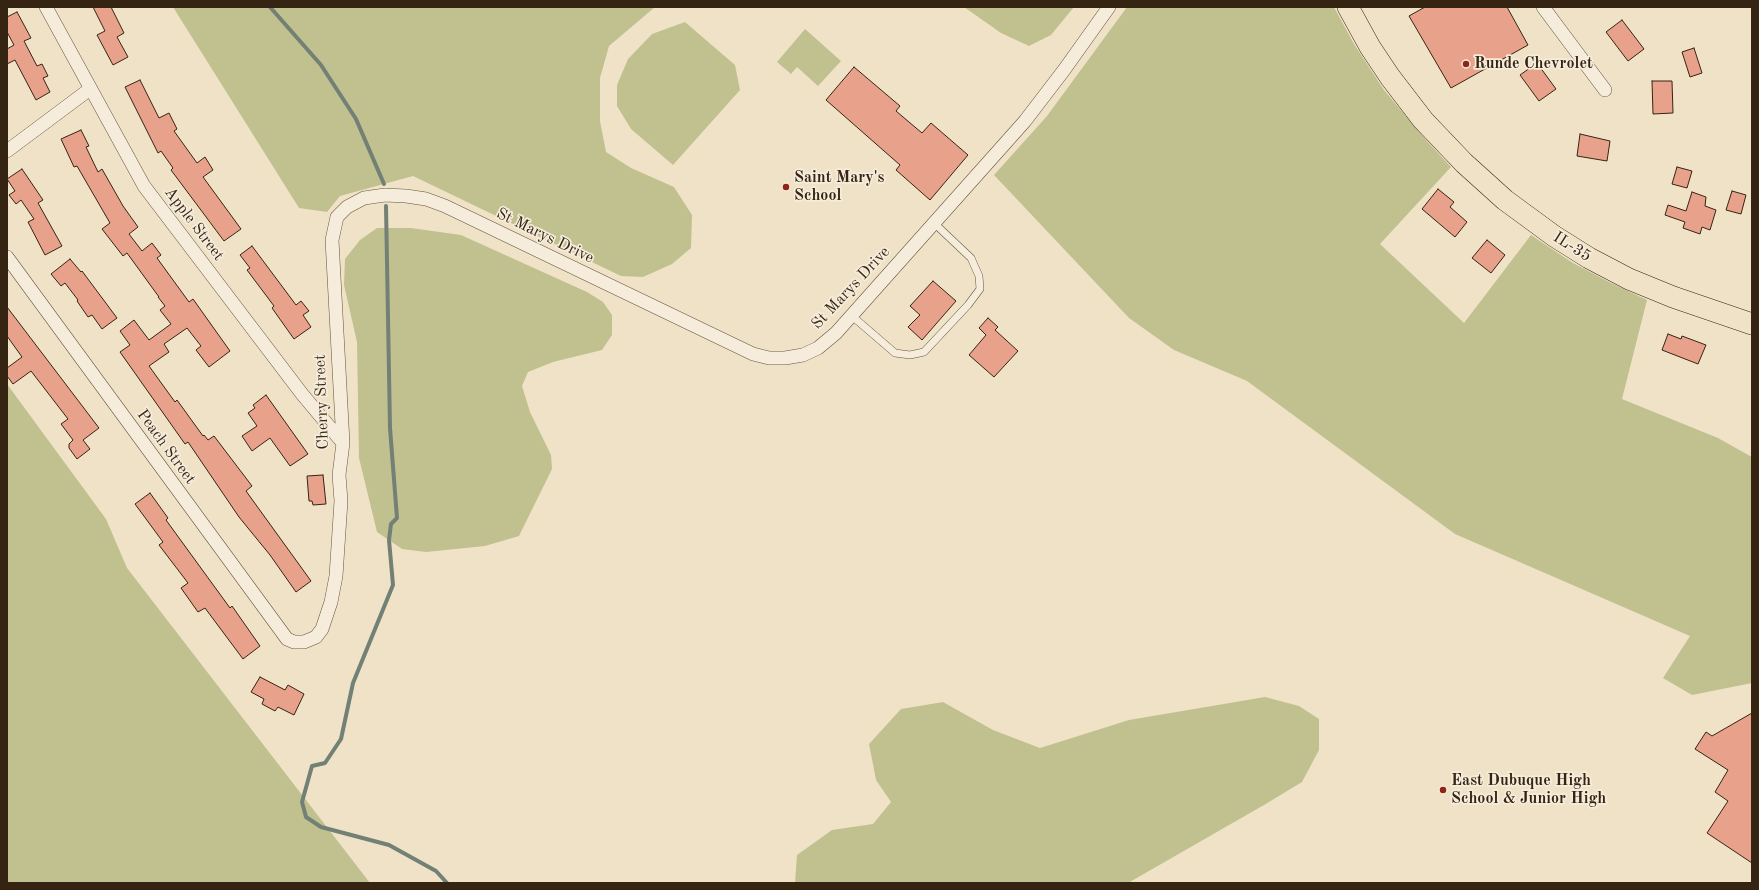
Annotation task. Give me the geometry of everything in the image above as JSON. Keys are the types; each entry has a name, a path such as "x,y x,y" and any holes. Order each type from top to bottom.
{"main road":[{"name":"IL-35","path":"1348,7 1390,77 1423,120 1464,163 1505,200 1554,236 1588,258 1629,279 1673,297 1752,324"}],"street":[{"name":"Apple Street","path":"46,7 134,170 154,200 302,394 343,442"},
{"name":"St Marys Drive","path":"395,196 426,199 445,206 753,354 769,358 785,358 803,354 818,348 831,338 852,316 1025,121 1110,7"},
{"path":"1543,7 1605,90"},
{"path":"7,151 90,89"},
{"name":"Cherry Street","path":"307,641 316,637 322,629 331,602 336,576 341,501 339,475 343,442 332,240 334,227 337,217 358,201 364,198 395,196"},
{"name":"Peach Street","path":"7,257 287,639 294,642 307,641"}],"lane":[{"path":"852,316 895,352 910,354 924,352 968,305 980,289 979,276 971,258 934,223"}],"green space":[{"path":"173,7 655,7 609,46 600,78 600,121 606,152 631,168 674,187 692,215 691,248 672,264 643,277 621,276 413,176 340,196 327,212 299,208"},
{"path":"964,7 1074,7 1051,35 1029,46 1001,33"},
{"path":"1127,7 1334,7 1354,44 1384,90 1451,167 1380,244 1464,323 1531,235 1573,263 1647,300 1622,399 1718,438 1752,457 1752,683 1692,695 1663,678 1690,636 1455,534 1247,381 1174,350 1129,318 994,175 1047,116"},
{"path":"685,22 735,65 740,90 673,165 631,129 617,106 617,85 628,59 652,34"},
{"path":"805,29 841,61 818,86 797,67 791,74 777,62"},
{"path":"377,228 411,228 461,235 587,292 603,302 612,315 612,335 602,350 553,362 528,372 522,386 530,412 551,455 552,469 519,536 485,546 426,552 402,549 377,532 359,458 357,342 344,285 345,259 360,240"},
{"path":"7,384 106,519 127,568 370,883 7,883"},
{"path":"1265,697 1299,706 1319,719 1319,750 1302,782 1128,883 795,883 797,855 832,830 873,824 891,802 876,780 869,744 901,709 943,702 993,730 1040,748 1129,720"}],"building":[{"path":"93,7 111,7 124,33 117,37 128,57 113,65 97,35 105,31"},
{"name":"Runde Chevrolet","path":"1425,7 1507,7 1528,45 1451,88 1409,16"},
{"path":"17,12 31,38 24,41 37,66 42,64 48,76 43,78 50,92 36,100 15,60 7,64 7,49 14,45 7,32 7,17"},
{"path":"1622,20 1644,49 1628,61 1606,32"},
{"path":"1694,48 1702,73 1690,77 1682,52"},
{"path":"1537,63 1556,89 1539,101 1520,75"},
{"path":"854,67 900,106 896,111 922,133 931,123 968,155 930,200 896,170 900,165 826,100"},
{"path":"140,80 159,118 169,113 177,129 174,131 197,163 205,157 213,170 203,177 241,229 224,241 171,170 173,168 161,151 158,153 125,87"},
{"path":"1652,81 1672,81 1673,113 1653,114"},
{"path":"81,130 89,146 86,147 98,172 102,169 123,206 138,227 129,234 142,251 152,243 161,255 157,258 189,302 193,299 230,351 209,367 196,350 201,346 187,328 164,344 169,352 149,366 175,402 177,400 203,436 204,435 208,440 214,436 252,486 246,491 311,581 296,592 270,555 239,517 188,442 185,444 120,352 130,345 120,331 134,320 149,340 171,324 160,310 165,306 159,297 127,253 123,256 102,229 110,223 77,166 74,167 61,139"},
{"path":"1580,134 1610,141 1607,161 1577,156"},
{"path":"1677,167 1692,171 1687,188 1672,184"},
{"path":"22,169 43,200 38,203 62,246 45,255 28,222 34,219 21,200 16,204 9,195 15,191 7,179"},
{"path":"1438,189 1454,202 1450,207 1467,222 1455,237 1422,209"},
{"path":"1732,191 1746,195 1741,214 1726,210"},
{"path":"1692,192 1706,197 1705,206 1716,210 1710,230 1702,227 1700,234 1683,228 1685,222 1665,215 1668,205 1686,211"},
{"path":"1487,240 1505,255 1491,273 1472,258"},
{"path":"252,246 296,305 301,301 309,311 303,315 311,327 294,339 272,308 274,306 247,270 250,268 240,255"},
{"path":"70,259 81,272 82,271 117,318 102,329 92,315 88,317 77,301 78,300 65,283 61,286 51,274"},
{"path":"933,281 956,301 922,340 908,327 920,315 910,306"},
{"path":"7,307 99,428 83,440 90,449 77,459 69,448 69,444 73,440 61,424 68,419 31,371 13,384 7,376 7,368 22,357 7,336"},
{"path":"988,318 998,327 995,330 1018,351 994,377 969,355 986,335 979,328"},
{"path":"1668,334 1681,339 1682,336 1706,345 1698,364 1662,350"},
{"path":"266,395 308,454 290,466 270,438 252,451 242,436 257,426 248,413 255,408 253,405"},
{"path":"323,475 326,504 313,505 312,501 309,501 307,476"},
{"path":"150,493 168,518 166,520 230,608 232,606 260,646 243,659 205,608 198,612 181,588 188,583 159,545 163,542 135,504"},
{"path":"260,677 285,690 288,685 304,694 294,715 278,707 275,711 262,704 264,699 251,692"},
{"path":"1752,713 1752,863 1707,833 1728,801 1715,792 1728,770 1695,749 1706,732 1712,736"}],"waterway":[{"path":"270,7 321,65 356,119 384,184"},
{"path":"386,206 390,428 397,518 391,524 389,540 393,585 353,683 341,739 325,763 312,766 302,802 306,817 321,827 389,845 436,871 447,883"}],"place":[{"name":"Runde Chevrolet","path":"1466,64"},
{"name":"Saint Mary's School","path":"786,187"},
{"name":"East Dubuque High School & Junior High","path":"1443,790"}]}
